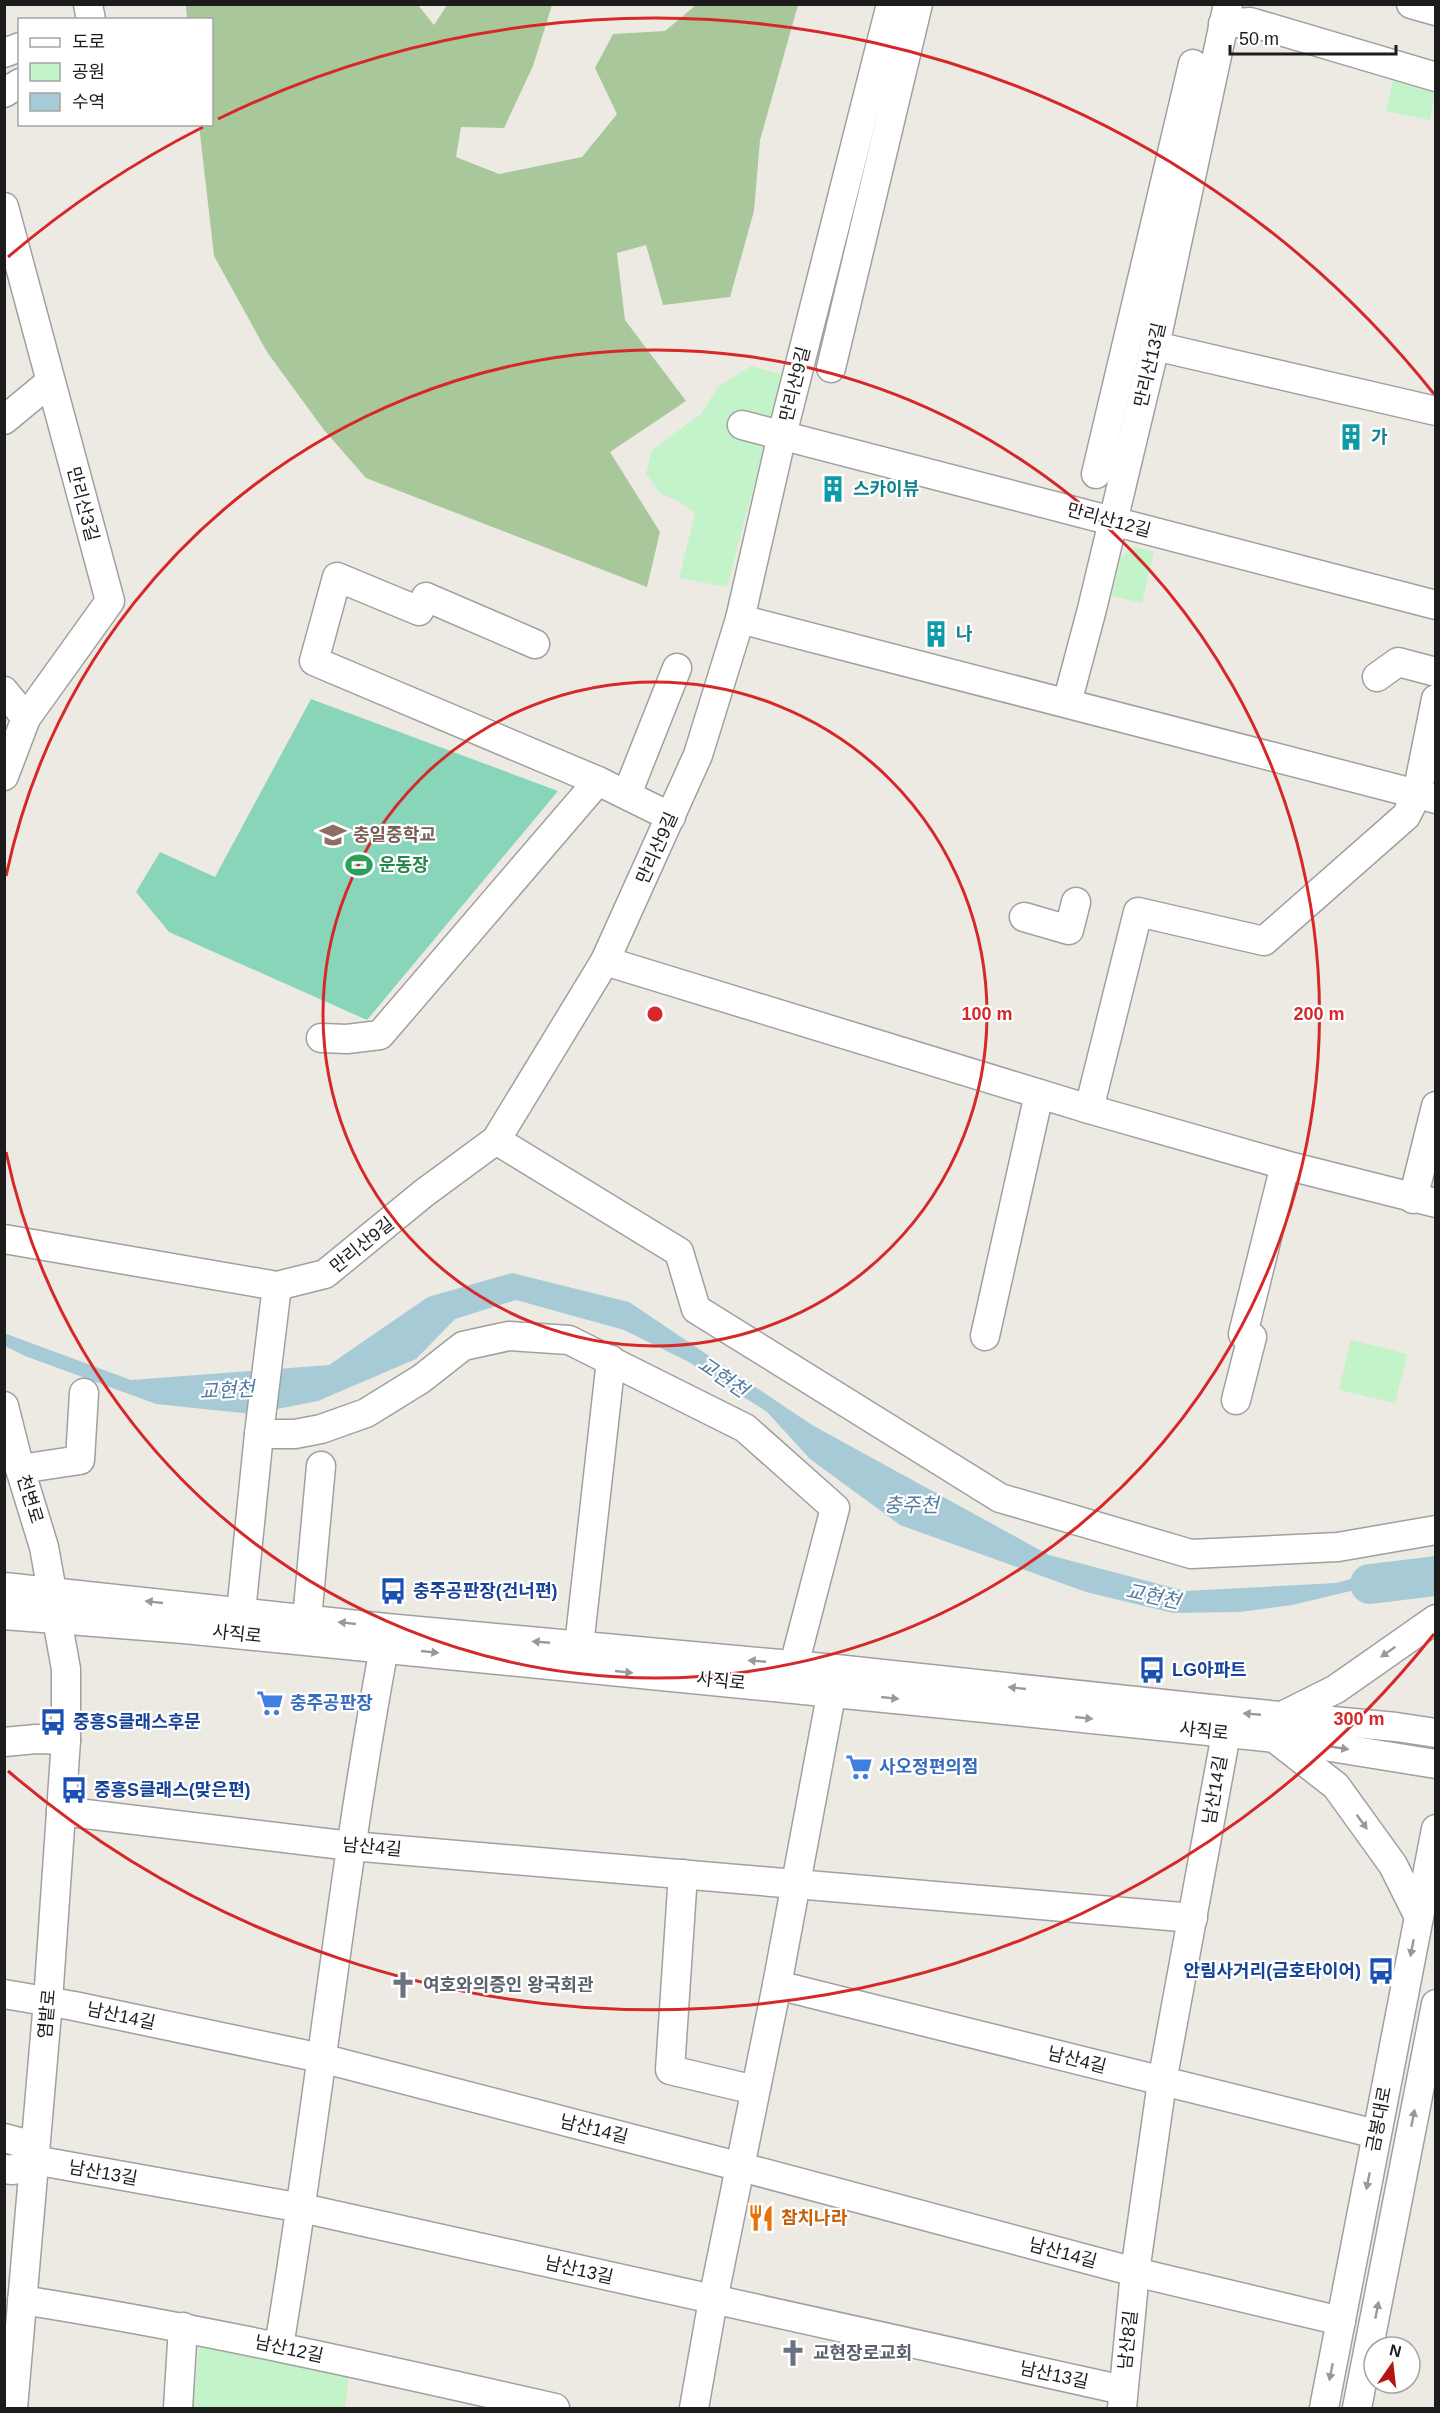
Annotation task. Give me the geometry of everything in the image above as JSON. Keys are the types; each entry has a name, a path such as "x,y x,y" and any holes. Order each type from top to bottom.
{"street":[{"name":"만리산9길","path":"4,1239 277,1286 325,1274 424,1193 496,1140 605,961 698,755 740,619 782,435 891,4"},
{"path":"831,368 918,4"},
{"path":"1411,4 1436,11"},
{"name":"만리산13길","path":"1067,703 1114,521 1194,170 1198,73 1225,14 1436,77"},
{"path":"4,93 15,65"},
{"path":"1096,474 1198,73"},
{"path":"854,153 881,162"},
{"name":"만리산3길","path":"4,207 110,601 26,718 4,776"},
{"path":"1155,345 1436,411"},
{"path":"4,420 50,382"},
{"name":"만리산12길","path":"742,425 1436,605"},
{"path":"536,644 426,597 419,611 337,577 314,661 598,781 671,817"},
{"path":"740,619 1426,796"},
{"path":"1377,677 1398,662 1436,672"},
{"path":"627,794 677,668"},
{"path":"4,691 26,718"},
{"path":"1089,1109 1138,912 1264,941 1426,796 1436,699"},
{"path":"321,1038 347,1040 380,1035 598,781"},
{"path":"1024,918 1068,930 1076,902"},
{"path":"605,961 1089,1109 1285,1165 1424,1201 1436,1106"},
{"path":"985,1336 1039,1094"},
{"path":"496,1140 679,1252 696,1309 1000,1498 1191,1554 1338,1547 1436,1530"},
{"path":"1236,1400 1285,1165"},
{"name":"사직로","path":"241,1612 277,1286"},
{"path":"259,1434 296,1434 321,1429 366,1413 421,1379 463,1346 509,1335 569,1340 745,1428 835,1508 794,1665"},
{"path":"579,1646 611,1360"},
{"path":"20,1469 80,1460 84,1393"},
{"name":"천변로","path":"4,1406 20,1469 44,1546 58,1620"},
{"path":"307,1619 321,1466"},
{"name":"사직로","path":"4,1587 579,1646 794,1665 834,1680 1226,1734 1278,1727 1436,1764"},
{"name":"사직로","path":"4,1615 156,1626 384,1648 834,1680 1278,1727 1396,1727 1436,1733"},
{"path":"1419,1917 1393,1865 1336,1786 1278,1727 1436,1619"},
{"name":"염밭로","path":"14,2409 48,2001 66,1740 66,1669 58,1620"},
{"path":"279,2346 302,2208 351,1846 384,1648"},
{"path":"694,2409 713,2300 777,1985 834,1680"},
{"name":"남산14길","path":"1135,2272 1162,2082 1226,1734"},
{"path":"4,1742 36,1739 66,1740"},
{"name":"남산4길","path":"61,1811 351,1846 1193,1918"},
{"name":"금봉대로","path":"1324,2409 1436,1829"},
{"path":"683,1874 670,2070 755,2090"},
{"name":"남산4길","path":"777,1985 1377,2134"},
{"name":"남산14길","path":"4,1994 48,2001 321,2058 1135,2272 1341,2321"},
{"name":"금봉대로","path":"1357,2409 1436,2004"},
{"name":"남산13길","path":"4,2139 35,2153 302,2208 713,2300 1122,2399"},
{"path":"4,2169 13,2170 35,2153"},
{"name":"남산8길","path":"1122,2399 1135,2272"},
{"name":"남산12길","path":"22,2300 279,2346 555,2409"},
{"path":"178,2409 183,2327"}],"green space":[{"path":"186,5 418,5 434,25 447,5 552,5 533,66 504,128 461,127 456,157 499,174 582,157 617,114 595,68 613,34 665,31 696,5 798,5 760,140 754,211 730,297 663,305 646,245 617,253 625,320 686,401 610,452 660,532 647,587 366,478 324,430 267,352 214,256 199,126 213,126 213,18 187,18"},
{"path":"1393,81 1435,91 1430,120 1386,111"},
{"path":"751,366 783,375 727,587 679,578 695,513 680,502 660,493 646,474 652,450 701,414 718,387"},
{"path":"1135,547 1154,552 1142,603 1112,596 1121,557"},
{"name":"운동장","path":"311,699 558,791 367,1020 169,932 136,892 160,852 215,877"},
{"path":"1351,1340 1407,1354 1395,1403 1339,1390"},
{"path":"199,2347 349,2376 345,2408 193,2408"}],"water":[{"name":"충주천","path":"512,1273 629,1302 812,1425 1049,1555 1185,1591 1336,1583 1435,1556 1435,1562 1420,1583 1376,1585 1292,1605 1240,1612 1173,1613 1086,1592 900,1525 810,1459 767,1412 687,1361 624,1330 516,1300 455,1319 416,1359 318,1401 252,1414 156,1404 25,1356 5,1346 4,1333 131,1380 329,1365 428,1297"}],"waterway":[{"name":"교현천","path":"1370,1584 1436,1576"}],"place":[{"name":"가","path":"1351,437"},
{"name":"스카이뷰","path":"833,489"},
{"name":"나","path":"936,634"},
{"name":"충일중학교","path":"333,835"},
{"name":"운동장","path":"359,865"},
{"name":"충주공판장(건너편)","path":"393,1591"},
{"name":"LG아파트","path":"1152,1670"},
{"name":"충주공판장","path":"270,1703"},
{"name":"중흥S클래스후문","path":"53,1722"},
{"name":"사오정편의점","path":"859,1767"},
{"name":"중흥S클래스(맞은편)","path":"74,1790"},
{"name":"안림사거리(금호타이어)","path":"1381,1971"},
{"name":"여호와의증인 왕국회관","path":"403,1985"},
{"name":"참치나라","path":"761,2218"},
{"name":"교현장로교회","path":"793,2353"}]}
